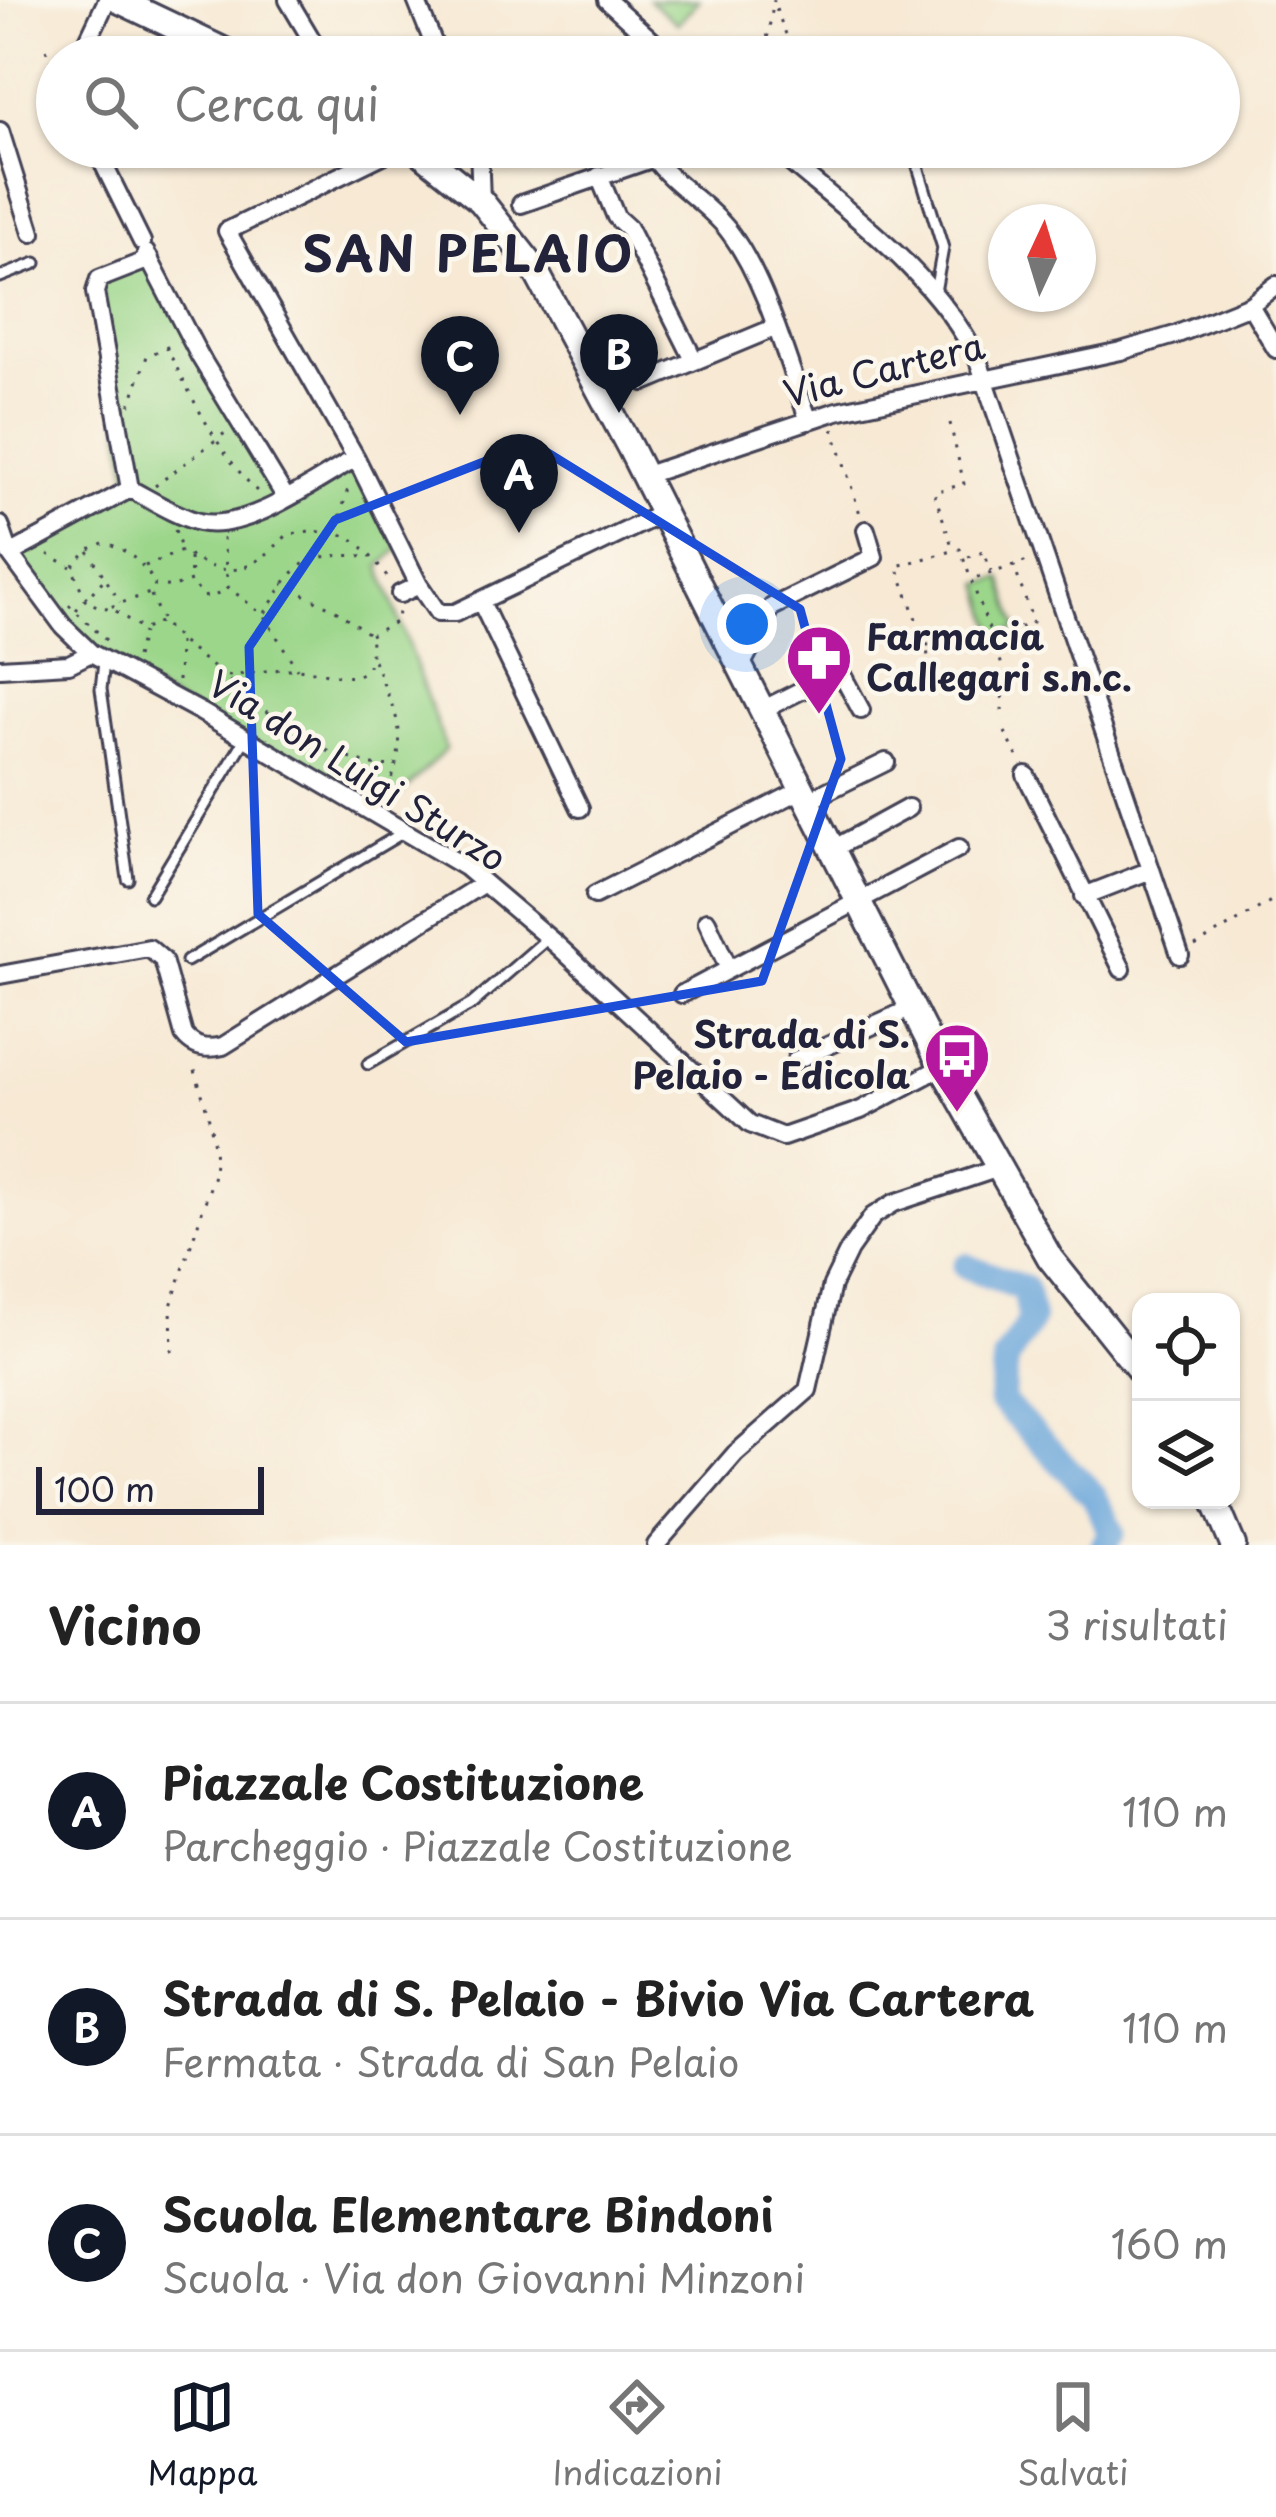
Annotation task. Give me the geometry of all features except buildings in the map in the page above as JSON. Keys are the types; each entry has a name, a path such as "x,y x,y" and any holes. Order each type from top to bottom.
{"main road":[{"path":"118,0 194,36"},
{"path":"452,168 534,268 942,1067 1050,1258 1132,1361"},
{"path":"1218,1509 1233,1545"}],"street":[{"path":"90,36 107,0"},
{"path":"288,0 309,36"},
{"path":"416,0 431,36"},
{"path":"607,0 647,36"},
{"path":"0,131 32,233"},
{"path":"105,168 278,501"},
{"path":"356,168 227,231 356,458 437,613 454,613 482,602 661,514"},
{"path":"480,168 481,201"},
{"path":"521,204 620,168"},
{"path":"673,168 736,242 809,421"},
{"path":"795,168 934,292 964,332 1180,955"},
{"path":"599,176 616,217 628,228 694,360"},
{"path":"146,251 98,279 95,292 115,417 136,492 197,522 221,524 278,501 356,458"},
{"name":"Via Cartera","path":"643,476 829,414 1121,351 1250,305 1276,285"},
{"path":"1250,305 1276,349"},
{"path":"644,382 774,328"},
{"path":"10,554 136,492"},
{"name":"Via don Luigi Sturzo","path":"0,525 10,554 63,626 98,657 380,815 484,883 750,1124 783,1137 861,1110 942,1067"},
{"path":"739,670 772,608 874,557 866,530"},
{"path":"400,594 419,585"},
{"path":"482,602 580,808"},
{"path":"0,668 69,664 98,657"},
{"path":"760,711 840,671 861,710"},
{"path":"595,895 804,796 886,763"},
{"path":"1026,776 1122,969"},
{"path":"831,850 908,808"},
{"path":"682,994 959,848"},
{"path":"1084,896 1151,870"},
{"path":"0,975 149,948 157,952 184,1035 190,1043 209,1049 223,1046 484,883"},
{"path":"707,921 729,969"},
{"path":"796,1060 912,1008"},
{"path":"656,1545 735,1454 808,1390 832,1285 849,1250 874,1216 894,1203 999,1168"}],"lane":[{"path":"918,168 943,248 934,292"},
{"path":"0,277 36,263"},
{"path":"98,657 128,879"},
{"path":"150,896 246,738"},
{"path":"187,961 406,831"},
{"path":"368,1064 472,1004 548,938"}],"path":[{"path":"774,0 787,36"},
{"path":"768,36 775,7"},
{"path":"115,417 134,402 147,356 190,337"},
{"path":"166,347 236,472 278,501"},
{"path":"829,414 866,530"},
{"path":"136,492 241,423"},
{"path":"950,423 964,484 934,492 954,550"},
{"path":"337,530 356,458"},
{"path":"221,524 227,587 264,616 298,669"},
{"path":"145,566 182,551 238,572 264,558 288,534 337,530 356,539 400,594 397,621 370,635"},
{"path":"73,568 87,550 105,542 145,566 155,585"},
{"path":"30,544 73,568 85,598 98,608 150,593 155,585"},
{"path":"916,619 897,566 961,549 1003,668 1003,715"},
{"path":"87,550 120,602"},
{"path":"966,558 984,552 992,573"},
{"path":"264,616 296,567 326,554 368,556"},
{"path":"190,556 191,581 203,597 220,594 227,587"},
{"path":"973,579 1043,556"},
{"path":"938,690 925,645 993,639 1034,622 1014,566"},
{"path":"63,626 106,576"},
{"path":"155,585 174,587 191,581"},
{"path":"283,584 337,611 370,635 373,658 399,717 401,749 380,815"},
{"path":"150,593 161,621 179,640 228,676 261,710 294,733 350,759 397,766"},
{"path":"110,608 143,630"},
{"path":"131,674 143,630 161,621"},
{"path":"178,699 179,640"},
{"path":"228,676 298,669 334,677 359,674 373,658"},
{"path":"1005,732 1026,776"},
{"path":"1180,955 1276,898"},
{"path":"172,1352 171,1306 216,1156 190,1043"}],"highlighted area":[{"path":"532,443 800,609 841,759 762,981 406,1042 258,914 249,647 335,520"}],"green space":[{"path":"649,0 699,0 678,24"},
{"path":"150,259 284,496 356,458 399,548 380,567 446,749 380,815 104,662 10,554 130,489 99,279"},
{"path":"1002,578 1018,628 996,636 981,584"}],"waterway":[{"path":"966,1266 1025,1289 1031,1320 1006,1359 1001,1401 1094,1496 1112,1532 1104,1545"}],"place":[{"name":"Strada di S. Pelaio - Bivio Via Cartera","path":"619,413"},
{"name":"Scuola Elementare Bindoni","path":"460,415"},
{"name":"Piazzale Costituzione","path":"519,533"},
{"name":"Farmacia Callegari s.n.c.","path":"819,717"},
{"name":"Strada di S. Pelaio - Edicola","path":"957,1115"}],"district":[{"name":"SAN PELAIO","path":"469,255"}]}
